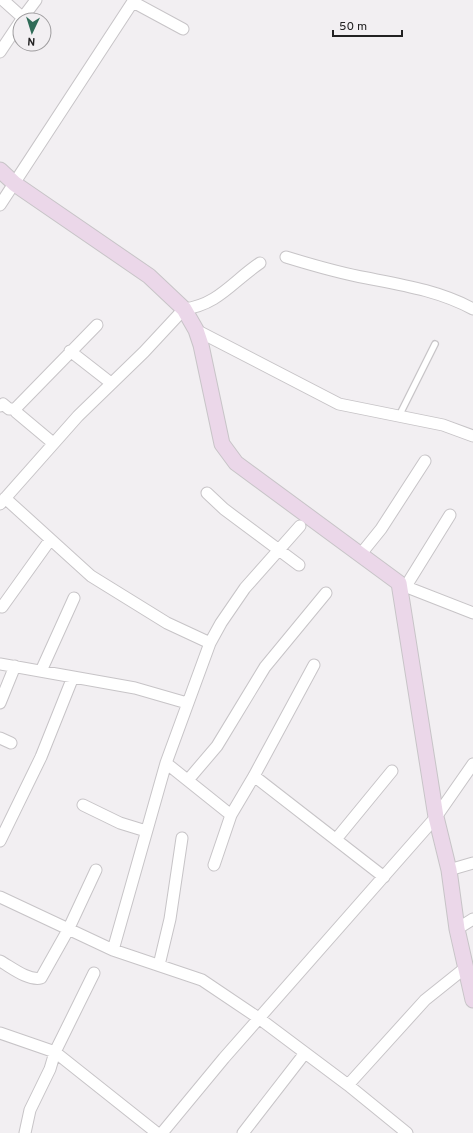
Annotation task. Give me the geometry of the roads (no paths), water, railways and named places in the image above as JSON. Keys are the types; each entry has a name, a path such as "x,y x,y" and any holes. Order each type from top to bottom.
{"street":[{"path":"3,0 14,12"},
{"path":"27,12 36,0"},
{"path":"0,205 133,1 183,29"},
{"path":"0,52 12,34"},
{"path":"0,170 15,184 149,276 184,309 196,330 201,345 222,444 236,463 402,585 473,613"},
{"path":"286,257 338,272 424,290 461,302 473,309"},
{"path":"210,643 167,623 116,593 91,576 2,501 53,443 111,383 144,352 184,309 198,308 208,303 246,272 260,263"},
{"path":"14,409 97,324"},
{"path":"196,330 339,404 443,425 473,436"},
{"path":"70,350 111,383"},
{"path":"0,406 3,404 9,409 14,409 53,443"},
{"path":"360,555 385,523 425,461"},
{"path":"207,493 224,508 280,549 299,565"},
{"path":"450,515 402,585 436,817 449,870 457,929 473,1000"},
{"path":"113,950 166,763 210,643 220,623 245,588 300,526"},
{"path":"2,607 50,540"},
{"path":"188,780 217,746 265,667 326,593"},
{"path":"41,671 74,598"},
{"path":"0,664 135,688 187,703"},
{"path":"214,865 231,815 254,776 314,665"},
{"path":"0,703 15,666"},
{"path":"0,841 41,757 73,677"},
{"path":"0,738 10,743"},
{"path":"166,763 231,815"},
{"path":"162,1133 224,1058 260,1019 436,817 473,764"},
{"path":"337,838 392,771"},
{"path":"254,776 337,838 384,877"},
{"path":"83,805 120,822 146,830"},
{"path":"159,965 170,919 182,838"},
{"path":"449,870 473,863"},
{"path":"0,961 28,977 36,979 41,978 68,930 96,870"},
{"path":"0,897 113,950 202,980 260,1019 348,1085 408,1133"},
{"path":"457,929 473,920"},
{"path":"348,1085 425,1000 465,968"},
{"path":"25,1133 30,1110 50,1069 55,1052 94,973"},
{"path":"0,1033 55,1052 157,1133"},
{"path":"243,1133 305,1053"}],"lane":[{"path":"399,417 434,344"}]}
